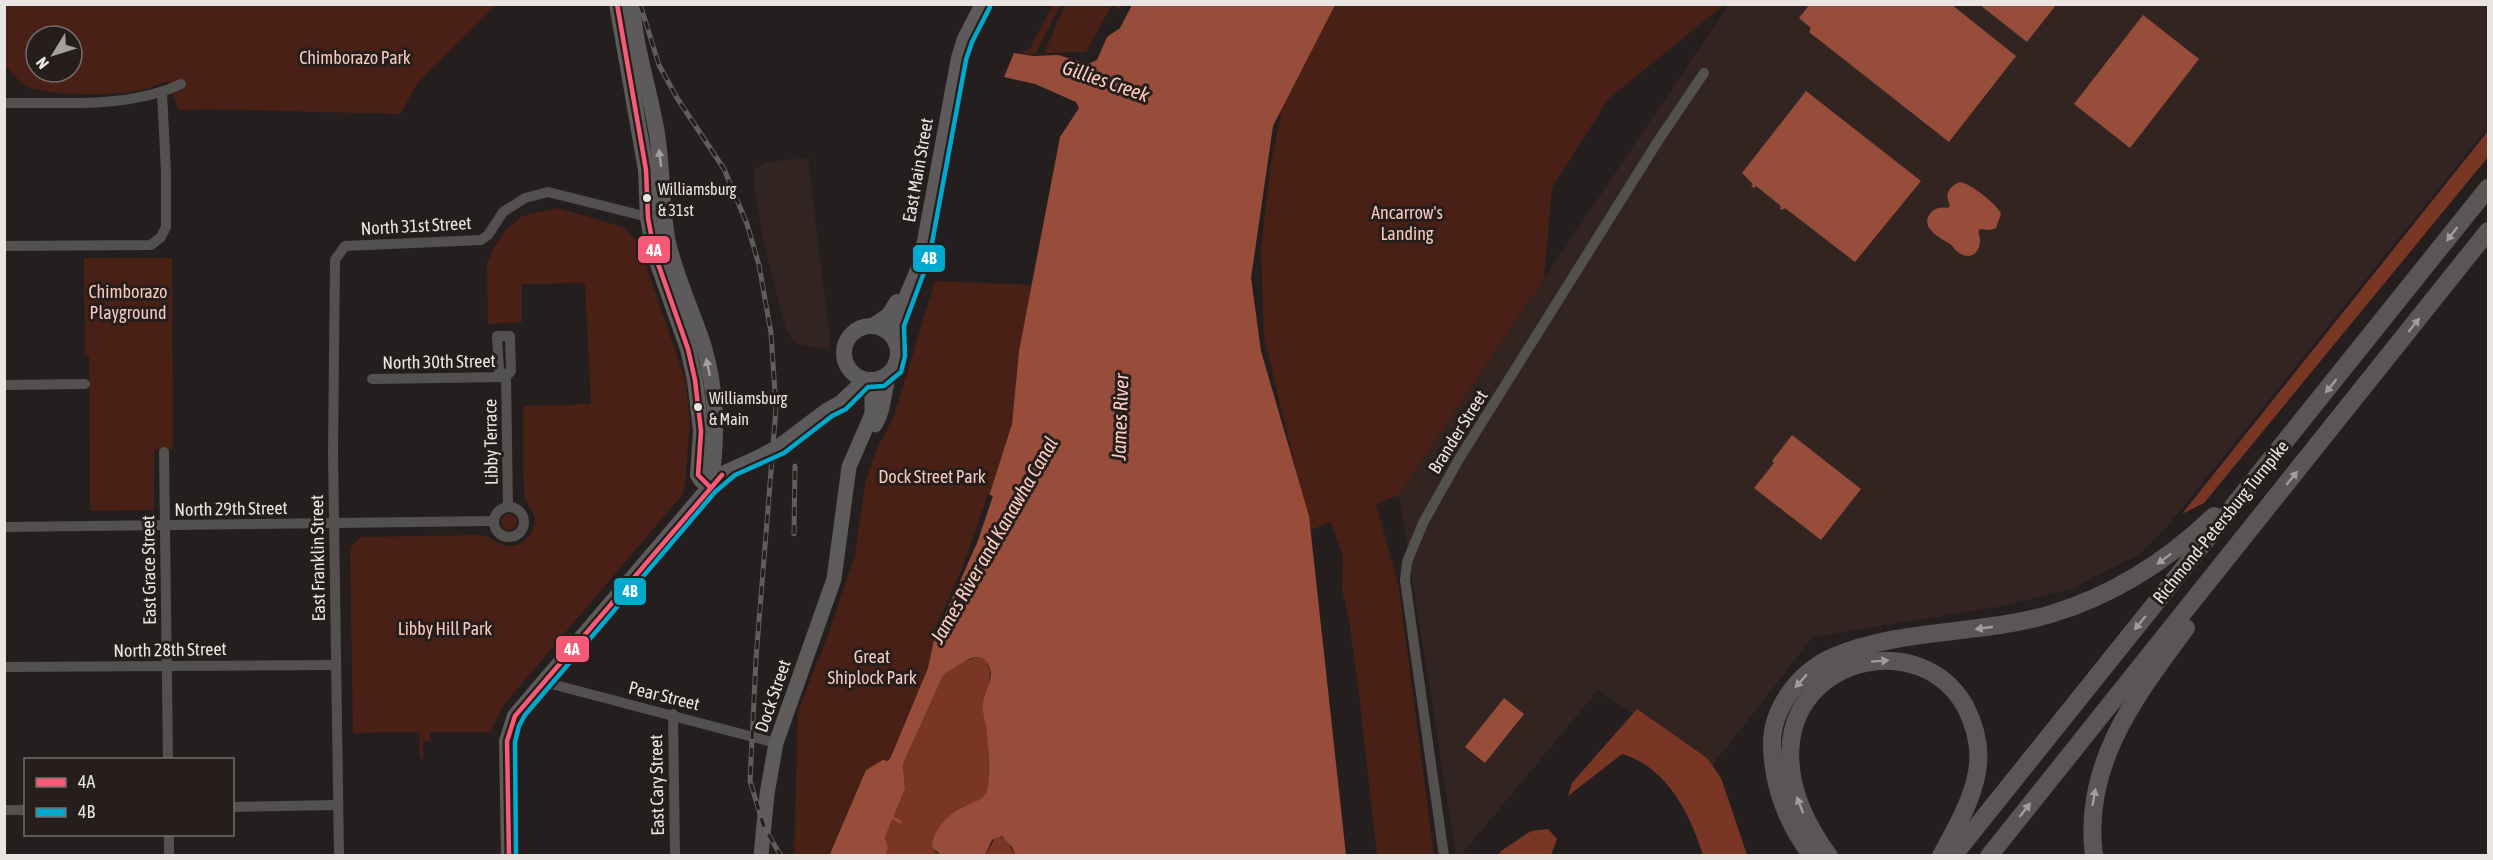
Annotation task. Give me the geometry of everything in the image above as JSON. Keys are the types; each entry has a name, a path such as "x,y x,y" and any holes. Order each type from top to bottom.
{"highway":[{"name":"Richmond-Petersburg Turnpike","path":"1953,855 2488,188"},
{"name":"Richmond-Petersburg Turnpike","path":"1989,855 2488,231"},
{"path":"1812,855 1794,829 1780,796 1776,780 1772,737 1774,724 1782,705 1812,670 1832,657 1882,642 2024,621 2070,608 2103,594 2152,568 2171,554 2229,502 2282,446"},
{"path":"2094,855 2092,837 2094,800 2103,765 2120,725 2140,692 2219,583 2273,502"},
{"path":"1829,855 1806,821 1793,785 1790,755 1793,730 1809,698 1833,675 1856,665 1897,660 1921,666 1952,689 1969,714 1977,738 1978,765 1973,786 1960,819 1941,855"}],"main road":[{"path":"617,4 656,219 702,340 710,373 715,443 710,487"},
{"path":"632,4 657,134 656,219"},
{"name":"East Main Street","path":"873,326 893,310 911,267 952,55 974,4"},
{"name":"East Main Street","path":"896,343 897,319 922,257 959,58 965,39 983,4"},
{"path":"828,410 842,386 845,364 843,350 847,339 857,329 873,326 885,329 896,343 897,362 890,373 881,379 866,380 855,376 845,364"},
{"name":"Dock Street","path":"761,855 767,794 776,743 831,588 859,460 881,414 885,385 890,373"},
{"path":"509,855 508,734 515,716 710,487 727,472 779,447 828,410 841,403 866,380"},
{"name":"Dock Street","path":"838,554 849,468 872,409 866,380"}],"street":[{"name":"Brander Street","path":"1444,855 1405,580 1407,562 1423,524 1459,459 1658,141 1704,73"},
{"path":"4,103 120,100 162,93 181,84"},
{"path":"4,246 152,245 161,237 166,227 162,93"},
{"name":"North 31st Street","path":"335,260 345,246 481,240 488,235 503,212 525,198 548,192 656,219"},
{"name":"East Franklin Street","path":"335,260 334,524 339,855"},
{"name":"North 30th Street","path":"372,380 506,377"},
{"name":"Libby Terrace","path":"506,377 508,507"},
{"path":"4,385 85,384"},
{"name":"East Grace Street","path":"164,452 168,758"},
{"path":"508,507 513,507 521,513 524,523 520,532 511,536 497,531 494,522 500,510 508,507"},
{"name":"North 29th Street","path":"4,527 494,522"},
{"name":"North 28th Street","path":"4,668 336,665"},
{"name":"Pear Street","path":"543,682 673,714 776,743"},
{"name":"East Cary Street","path":"673,714 675,855"},
{"path":"234,807 338,805"},
{"path":"4,810 24,810"},
{"path":"169,836 169,855"}],"shaded area":[{"path":"1728,5 2488,5 2488,127 2171,522 2138,555 2071,589 1998,607 1813,637 1712,766 1598,690 1461,855 1456,855 1399,495"},
{"path":"2488,131 2488,157 2204,503 2182,514"},
{"path":"808,158 831,349 804,346 795,342 786,330 764,244 754,185 754,170 765,162"},
{"name":"Great Shiplock Park","path":"981,657 987,662 990,670 989,688 983,704 988,740 989,786 986,795 981,800 962,807 943,823 935,852 941,855 886,855 888,847 885,837 905,789 903,764 942,678 949,670 960,664"},
{"path":"1637,709 1707,758 1721,778 1747,855 1703,855 1684,808 1664,781 1638,760 1622,754 1568,796 1572,783"},
{"path":"1548,829 1557,839 1551,855 1499,855 1501,851 1531,831"},
{"path":"996,836 1006,838 1015,855 985,856"}],"green space":[{"path":"1065,4 1123,5 1120,9 1112,5 1086,52 1044,53"},
{"name":"Chimborazo Park","path":"4,5 496,5 419,81 400,114 179,110 167,81 131,92 84,94 38,90 28,87 18,80 5,65"},
{"path":"1053,5 1060,5 1035,55 1015,51 1029,50"},
{"name":"Ancarrow's Landing","path":"1333,5 1724,5 1609,98 1552,188 1544,279 1399,495 1376,504 1399,588 1434,855 1377,855 1349,619 1342,590 1343,557 1331,522 1311,530 1264,338 1261,248 1271,163 1287,83"},
{"name":"Libby Hill Park","path":"558,208 623,227 638,242 685,379 690,422 685,485 682,495 502,707 491,732 430,732 430,741 423,741 423,759 420,758 419,732 353,733 350,547 361,537 481,535 503,545 515,546 531,533 535,518 525,494 523,406 591,404 585,283 522,284 522,322 488,324 487,264 494,247 506,230 522,216"},
{"name":"Chimborazo Playground","path":"84,258 172,258 173,449 154,450 154,510 90,511 89,356 85,353"},
{"name":"Dock Street Park","path":"935,281 1032,285 1019,352 1012,424 966,568 935,635 928,668 890,759 866,770 829,855 794,856 798,711 829,632 855,555 865,484 876,451 894,416"},
{"path":"509,514 517,522 509,530 501,522"}],"water":[{"path":"1810,4 1952,5 2016,56 1949,142 1809,32 1811,28 1799,18"},
{"path":"1132,5 1335,5 1273,126 1251,278 1261,351 1309,516 1346,855 1015,855 1012,847 1002,836 992,840 985,855 941,855 932,847 935,834 943,822 953,813 983,797 987,791 989,769 983,707 991,674 986,661 977,657 952,669 942,678 903,764 905,789 885,837 888,847 886,855 829,856 866,770 883,760 890,759 928,668 935,635 966,568 1012,424 1019,351 1060,137 1079,108 1076,102 1035,84 1004,77 1014,53 1033,56 1058,55 1088,64 1097,60 1107,37 1120,28"},
{"path":"1980,5 2056,5 2027,42"},
{"path":"2143,15 2199,59 2130,148 2074,104"},
{"path":"1806,91 1921,181 1855,262 1785,208 1780,209 1781,206 1756,186 1754,188 1751,186 1753,184 1742,173"},
{"path":"1960,182 1983,195 1995,205 2001,214 1996,228 1980,229 1978,232 1979,246 1975,254 1971,256 1959,253 1935,234 1927,221 1934,210 1948,208 1950,205 1947,198 1949,191"},
{"path":"1792,435 1861,489 1821,540 1754,488"},
{"path":"1504,698 1524,714 1485,763 1465,747"}],"pier":[{"path":"988,494 993,496 977,543 933,640 933,634 963,566"}],"waterway":[{"path":"893,818 900,822"}],"railway":[{"path":"640,4 659,65 677,98 724,169 747,224 759,265 771,333 776,408 756,659 750,781 764,827 781,856"},
{"path":"794,534 795,466"}],"transit line":[{"name":"4A","path":"617,4 646,170 648,218 655,255 688,349 695,380 701,431 698,475 710,487"},
{"name":"4B","path":"516,856 515,742 519,726 525,715 715,492 735,475 784,453 832,416 846,409 868,387 884,386 901,372 905,356 904,326 929,259 966,60 972,42 990,7"},
{"name":"4A","path":"509,856 507,741 515,716 722,475"}],"place":[{"name":"Williamsburg & 31st","path":"647,198"},
{"name":"Williamsburg & Main","path":"698,407"}],"water label":[{"name":"Gillies Creek","path":"1106,81"},
{"name":"James River","path":"1120,417"},
{"name":"James River and Kanawha Canal","path":"994,540"}]}
